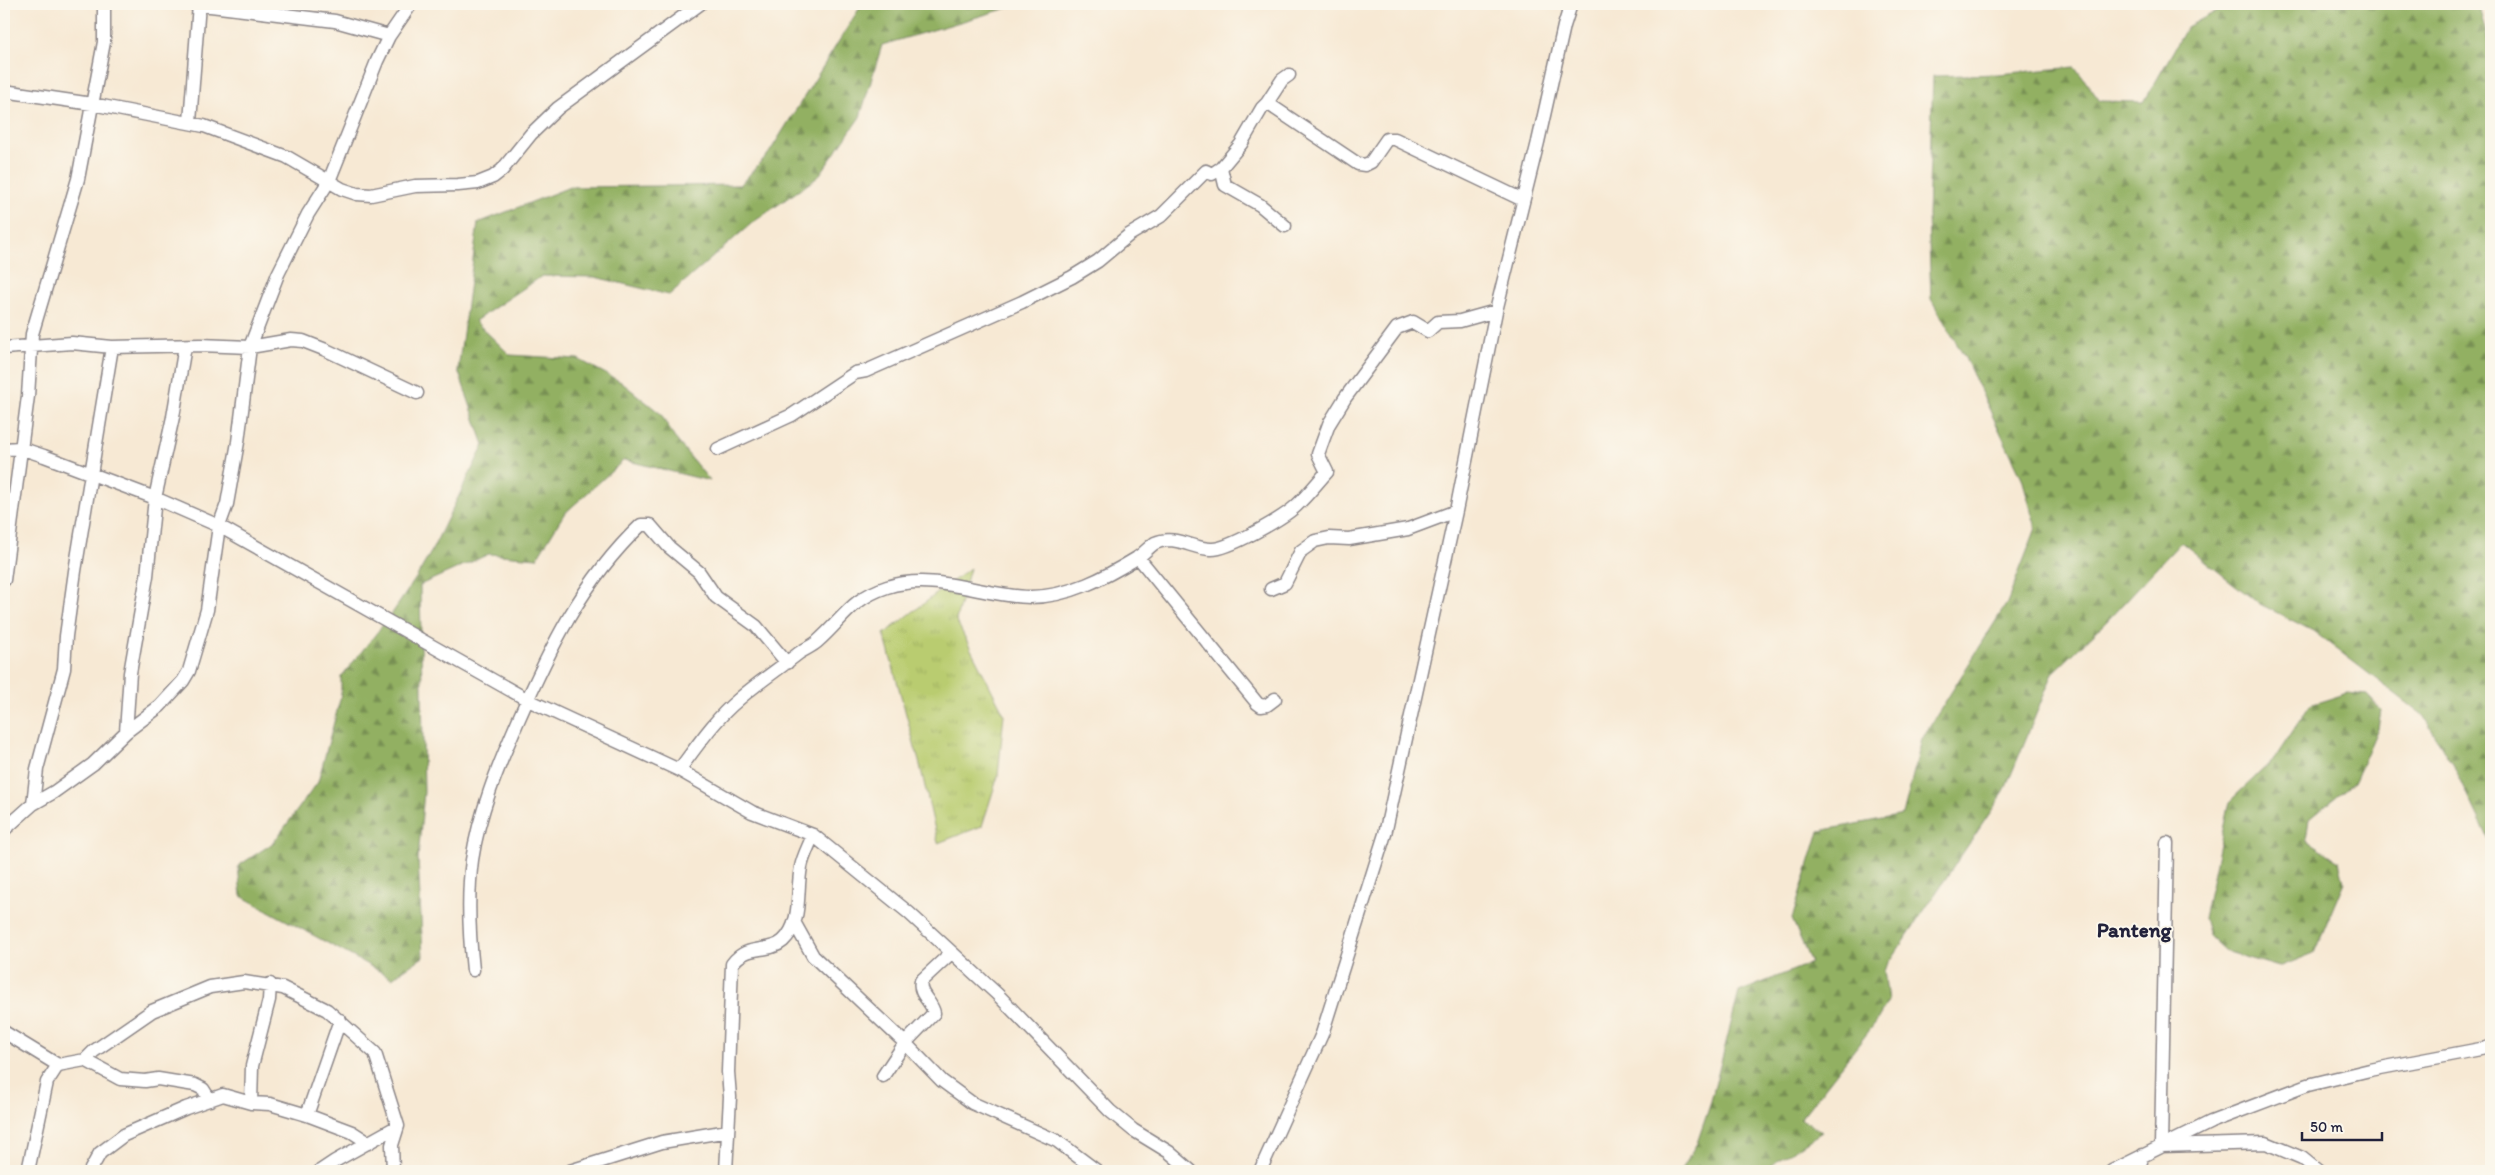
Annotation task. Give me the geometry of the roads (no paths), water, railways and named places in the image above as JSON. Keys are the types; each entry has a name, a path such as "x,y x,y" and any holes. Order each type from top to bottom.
{"street":[{"path":"4,580 28,396 31,345 37,313 78,179 104,42 104,4"},
{"path":"194,4 335,21 389,36"},
{"path":"190,122 199,4"},
{"path":"4,830 33,804 94,764 126,732 160,706 183,681 188,671 207,610 218,526 226,504 232,473 250,347 278,274 308,214 329,181 389,36 411,4"},
{"path":"4,91 92,104 190,122 257,144 296,162 350,192 371,195 415,186 458,186 478,183 493,177 513,158 531,134 558,108 700,4"},
{"path":"1260,1171 1322,1034 1385,834 1456,511 1496,311 1564,26 1571,4"},
{"path":"718,448 792,415 855,373 866,370 1022,302 1072,277 1098,261 1129,235 1161,216 1206,171 1212,174 1221,168 1242,144 1262,108 1282,80 1289,75"},
{"path":"1267,103 1358,164 1365,166 1371,162 1387,139 1395,139 1523,200"},
{"path":"1221,168 1226,186 1260,205 1285,226"},
{"path":"679,770 737,700 818,642 858,601 888,587 922,582 954,584 990,593 1032,597 1081,588 1138,557 1155,543 1167,540 1214,550 1277,520 1297,506 1327,472 1318,454 1329,424 1345,398 1397,328 1413,322 1428,331 1438,322 1460,320 1496,311"},
{"path":"4,348 72,343 112,348 250,347 291,340 303,341 417,393"},
{"path":"126,732 130,673 147,576 154,498 173,417 185,346"},
{"path":"33,804 37,769 64,669 69,613 91,473 107,390 112,348"},
{"path":"4,449 20,448 91,473 218,526 528,700 679,770 752,812 813,835 909,913 996,994 1110,1111 1133,1130 1169,1152 1191,1171"},
{"path":"1272,589 1285,583 1301,551 1315,541 1329,538 1348,539 1408,529 1456,511"},
{"path":"473,970 468,903 473,858 484,810 500,763 564,622 602,567 641,525 650,525 657,531 668,547 699,572 716,597 756,626 787,663"},
{"path":"1138,557 1257,703 1261,706 1267,706 1276,699"},
{"path":"726,1171 732,964 739,955 781,942 794,922 800,870 803,857 813,835"},
{"path":"2161,1146 2167,843"},
{"path":"794,922 813,956 905,1043 942,1081 972,1103 1057,1141 1097,1171"},
{"path":"883,1076 905,1043 934,1014 933,1009 920,991 921,981 951,953"},
{"path":"4,1032 58,1065 85,1060 94,1051 134,1022 171,1002 210,987 244,982 270,984 312,1002 340,1020 375,1054 398,1126 392,1145 392,1171"},
{"path":"251,1102 252,1066 269,1000 270,984"},
{"path":"307,1115 340,1020"},
{"path":"2112,1171 2211,1122 2308,1085 2370,1070 2491,1047"},
{"path":"85,1060 120,1079 145,1081 158,1079 195,1085 203,1089 210,1100"},
{"path":"28,1171 47,1082 58,1065"},
{"path":"90,1171 100,1153 124,1135 223,1095 251,1102 270,1104 307,1115 352,1132 369,1143"},
{"path":"320,1171 398,1126"},
{"path":"570,1171 662,1142 728,1132"},
{"path":"2161,1146 2266,1143 2302,1158 2318,1171"},
{"path":"2138,1171 2143,1155"}],"district":[{"name":"Panteng","path":"2134,929"}]}
